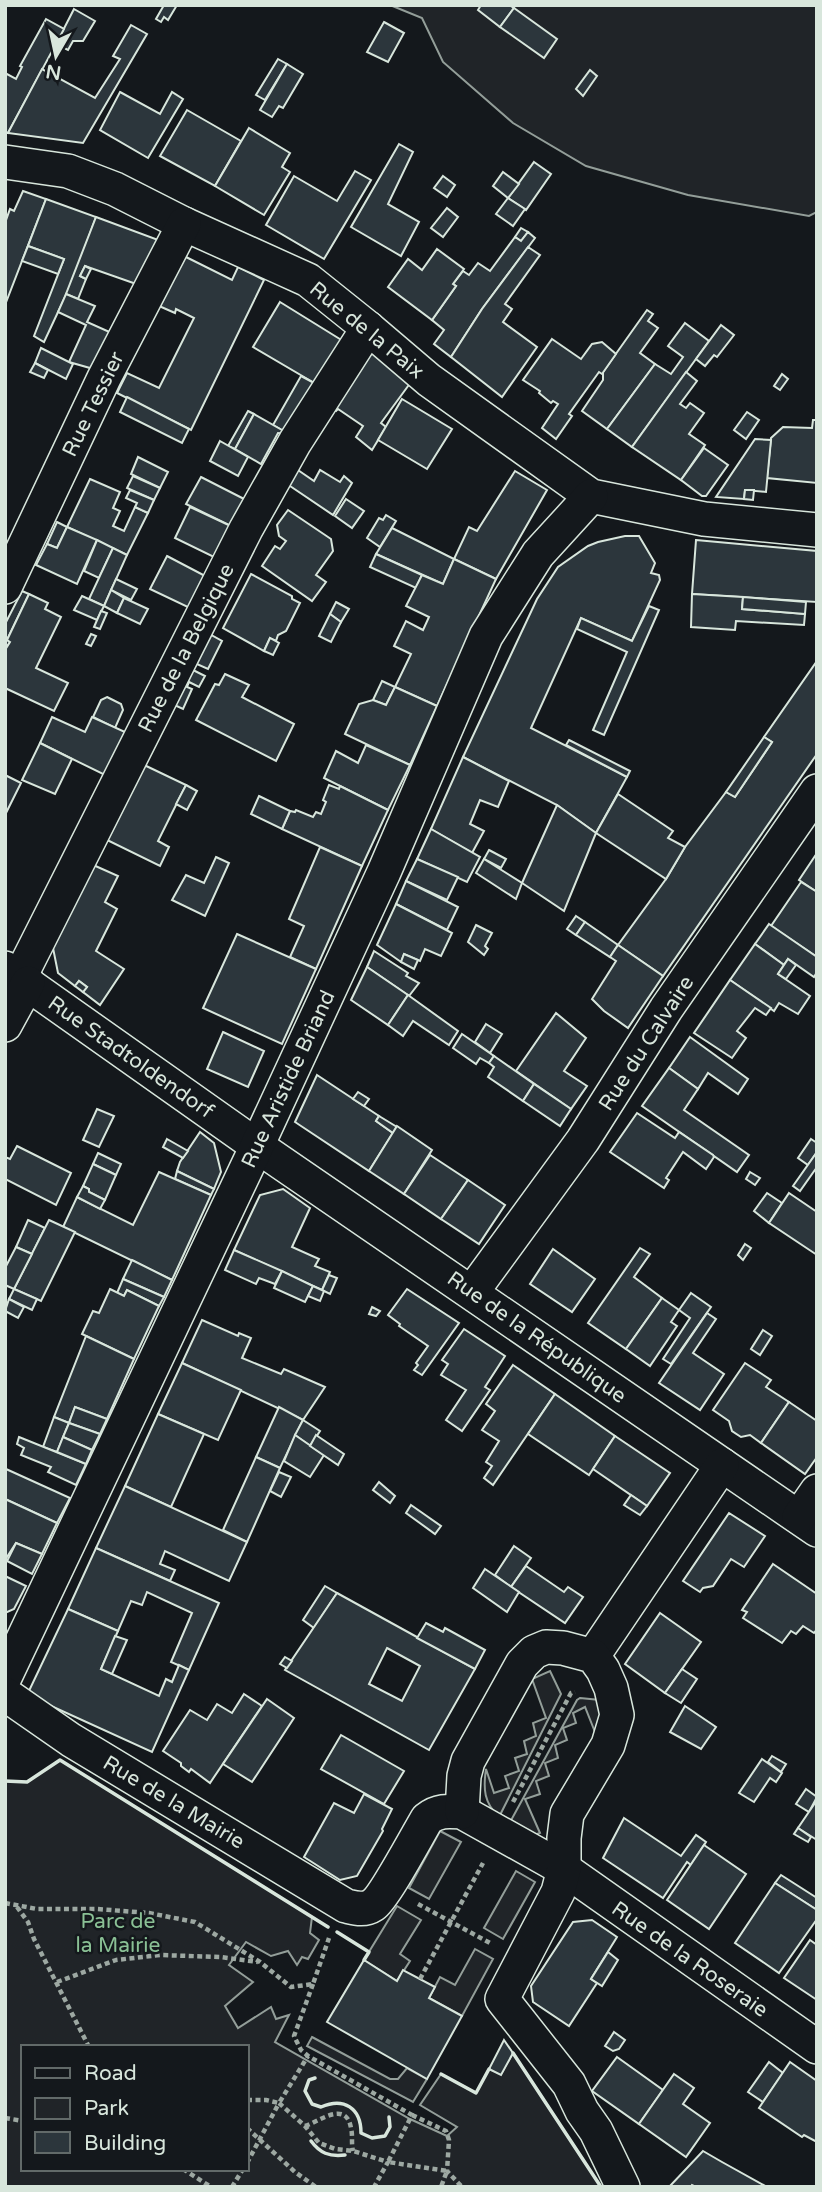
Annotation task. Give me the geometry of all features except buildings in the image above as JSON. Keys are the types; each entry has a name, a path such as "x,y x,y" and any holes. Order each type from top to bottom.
{"street":[{"name":"Rue de la Paix","path":"5,162 68,171 115,189 184,224 308,280 429,380 591,496"},
{"name":"Rue Tessier","path":"5,587 104,378 184,224"},
{"name":"Rue de la Belgique","path":"5,1025 18,976 246,529 295,442 368,328"},
{"path":"591,496 704,519 817,530"},
{"name":"Rue Aristide Briand","path":"5,1677 384,872 486,636 538,554 591,496"},
{"name":"Rue du Calvaire","path":"472,1292 583,1140 666,1009 817,791"},
{"name":"Rue Stadtoldendorf","path":"18,976 257,1146"},
{"name":"Rue de la République","path":"257,1146 722,1465 811,1513"},
{"path":"593,1656 722,1465"},
{"path":"346,1906 365,1909 373,1906 380,1899 427,1819 434,1813 443,1811 461,1812 468,1761 522,1664 534,1652 546,1647 563,1647 593,1656 611,1688 617,1715 612,1736 567,1814 564,1869 558,1892 502,1999 569,2084 624,2187"},
{"name":"Rue de la Mairie","path":"5,1694 71,1740 346,1906"},
{"name":"Rue de la Roseraie","path":"461,1812 498,1830 564,1869 817,2048"}],"path":[{"path":"5,1902 17,1906 149,1913 195,1922 260,1962 291,1987 313,1984"},
{"path":"17,1906 28,1922 34,1940 88,2045"},
{"path":"346,1906 328,1940 294,2036 301,2050 308,2056 412,2115 446,2131 449,2140 447,2171 441,2187"},
{"path":"426,1909 481,1938"},
{"path":"57,1982 116,1960 160,1955 220,1957 260,1962"},
{"path":"248,2161 308,2056"},
{"path":"248,2100 279,2103 305,2126 318,2143 388,2162 447,2171 462,2187"},
{"path":"305,2126 333,2113 342,2114 348,2119 351,2128 353,2151"},
{"path":"374,2187 412,2115"},
{"path":"248,2129 295,2172 316,2187"},
{"path":"186,2171 211,2187"},
{"path":"232,2187 242,2171"}],"green space":[{"path":"390,5 817,5 817,212 809,216 688,195 586,166 513,123 443,62 422,18"},
{"path":"550,1671 561,1694 499,1817 490,1806 486,1795 486,1769 494,1793 509,1788 505,1776 519,1771 515,1758 527,1754 524,1741 536,1736 533,1723 546,1718 532,1679"},
{"path":"577,1700 600,1700 603,1705 595,1732 585,1707 573,1713 576,1723 563,1728 567,1740 555,1745 558,1758 545,1763 549,1776 536,1781 540,1794 525,1799 540,1833 534,1835 509,1824"},
{"name":"Parc de la Mairie","path":"60,1760 312,1917 310,1933 319,1940 308,1959 302,1957 297,1965 288,1951 271,1956 246,1942 229,1965 253,1982 225,2006 238,2028 271,2007 276,2019 289,2015 275,2042 410,2119 447,2136 457,2127 420,2105 441,2074 476,2093 489,2069 501,2074 513,2053 601,2187 5,2187 5,1781 27,1782"},
{"path":"440,1831 461,1842 429,1899 409,1888"},
{"path":"516,1871 535,1882 503,1939 484,1928"},
{"path":"397,1906 421,1920 400,1954 410,1961 397,1981 364,1960"},
{"path":"475,1949 493,1959 462,2016 429,1998 440,1977 455,1985"},
{"path":"312,2037 390,2079 398,2079 407,2068 427,2079 413,2102 307,2046"}],"wall":[{"path":"5,1781 27,1782 60,1760 328,1927"},
{"path":"337,1932 369,1952 364,1960"},
{"path":"513,2053 601,2187"},
{"path":"441,2074 476,2093 489,2069"},
{"path":"315,2078 309,2080 305,2091 312,2104 321,2107 337,2103 350,2107 358,2117 361,2133 372,2138 385,2136 390,2127 389,2117"},
{"path":"311,2141 325,2153 345,2155"}]}
